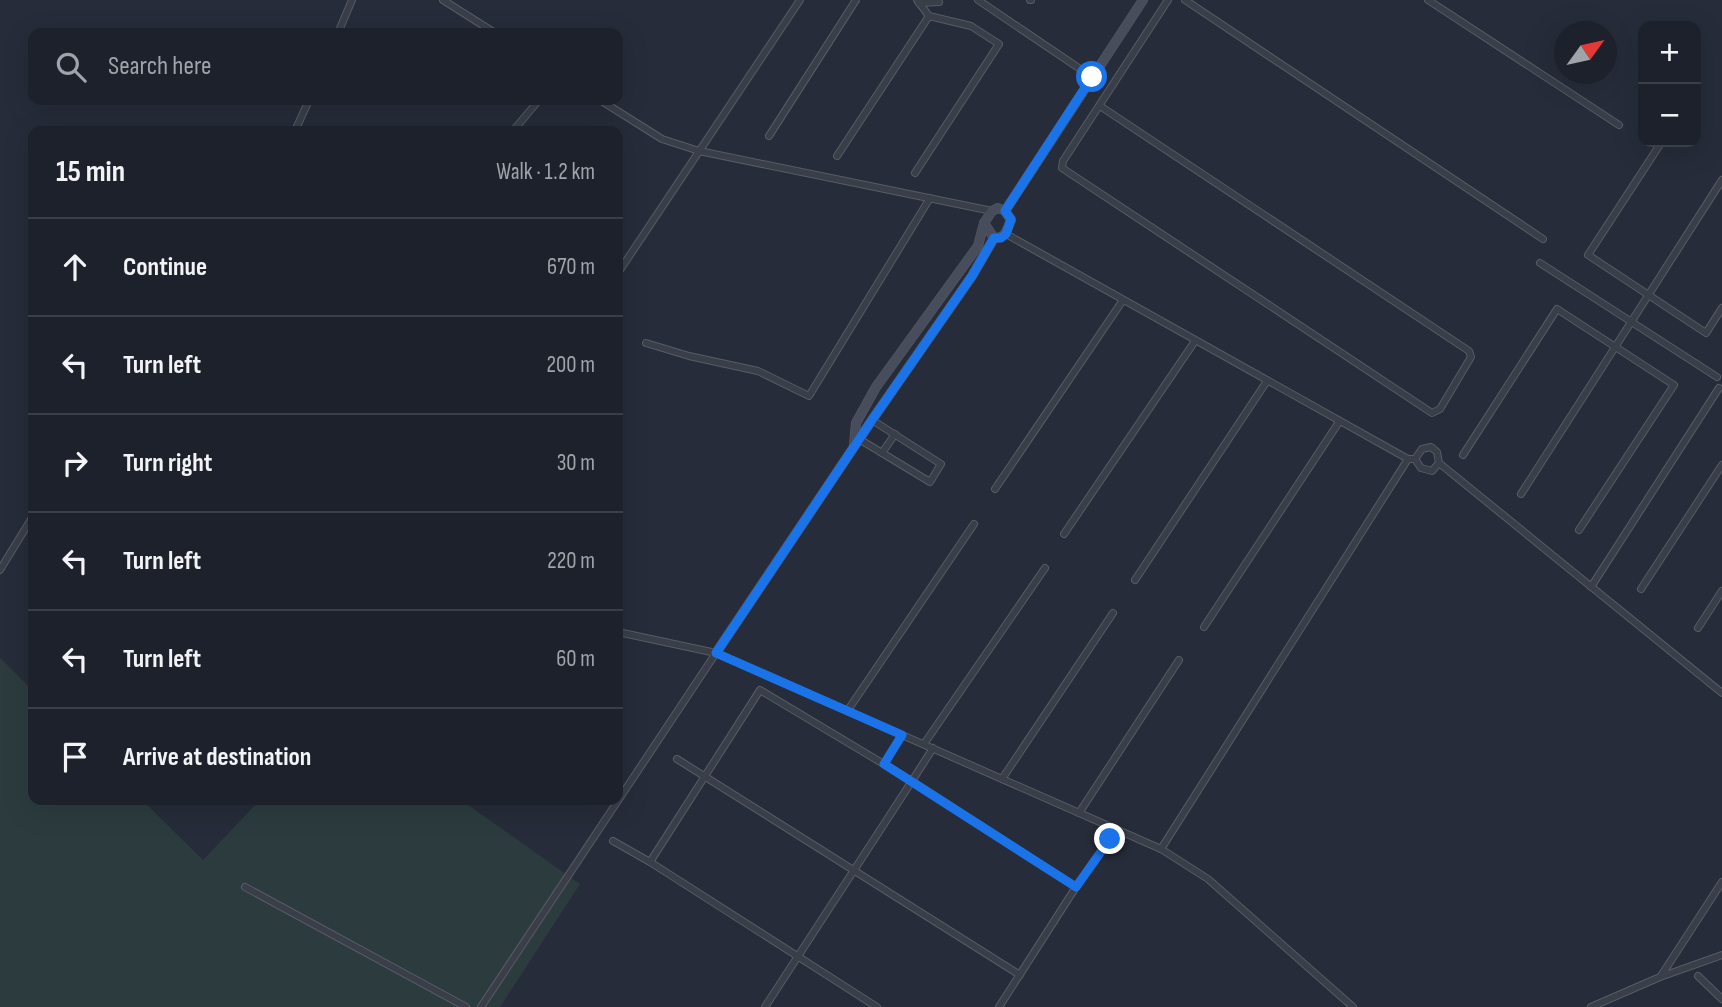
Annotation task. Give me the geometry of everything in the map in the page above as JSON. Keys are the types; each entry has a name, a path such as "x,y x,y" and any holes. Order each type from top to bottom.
{"street":[{"path":"340,28 352,0"},
{"path":"443,0 487,28"},
{"path":"623,266 800,0"},
{"path":"768,136 856,0"},
{"path":"978,0 1092,77"},
{"path":"1005,211 1143,0"},
{"path":"1100,106 1469,351 1471,357 1440,409 1432,413 1062,167 1063,161 1168,0"},
{"path":"1185,0 1543,239"},
{"path":"1428,0 1619,125"},
{"path":"918,1 940,1 944,19"},
{"path":"915,173 999,44 971,26 929,16 918,1"},
{"path":"838,156 929,16"},
{"path":"297,126 307,105"},
{"path":"517,126 534,105"},
{"path":"608,105 662,139 699,152 992,211"},
{"path":"1657,147 1588,255 1706,332 1722,308"},
{"path":"1521,494 1722,180"},
{"path":"646,343 689,356 758,371 809,396 930,198"},
{"path":"856,442 856,424 876,387 978,246 984,223 992,211 998,208 1005,211 1011,219 1006,234 1001,238 994,238"},
{"path":"984,223 994,238"},
{"path":"1006,234 1339,422 1412,459 1420,468 1432,471 1439,463"},
{"path":"623,793 856,442 972,276 994,238"},
{"path":"1540,263 1720,376 1721,388 1591,587"},
{"path":"995,489 1123,300"},
{"path":"1463,455 1557,310 1615,347 1674,385 1580,530"},
{"path":"1064,534 1195,341"},
{"path":"1135,580 1268,381"},
{"path":"856,442 883,453 930,482 941,464 872,420"},
{"path":"1204,626 1339,422"},
{"path":"883,453 895,435"},
{"path":"1161,849 1412,459 1422,449 1432,447 1437,452 1439,463 1722,693"},
{"path":"1641,589 1722,465"},
{"path":"0,570 28,524"},
{"path":"848,710 974,524"},
{"path":"924,744 1045,568"},
{"path":"1698,628 1722,591"},
{"path":"1002,779 1113,613"},
{"path":"623,633 716,653 1161,849 1208,879 1353,1007"},
{"path":"1079,813 1180,660"},
{"path":"650,862 760,690 912,781 1076,887"},
{"path":"884,764 902,735"},
{"path":"765,1007 933,748"},
{"path":"677,759 1020,975"},
{"path":"481,1007 615,805"},
{"path":"999,1007 1110,839"},
{"path":"613,841 877,1007"},
{"path":"1660,977 1722,882"},
{"path":"245,887 466,1007"},
{"path":"1591,1007 1660,977 1722,955"},
{"path":"1698,976 1722,999"}],"shaded area":[{"path":"0,658 28,686 28,805 147,805 203,860 255,805 468,805 580,884 500,1007 0,1007"}],"route":[{"path":"1092,77 1005,211 1011,219 1006,234 1001,238 994,238 972,276 716,653 902,735 884,764 1076,887 1110,839"}]}
